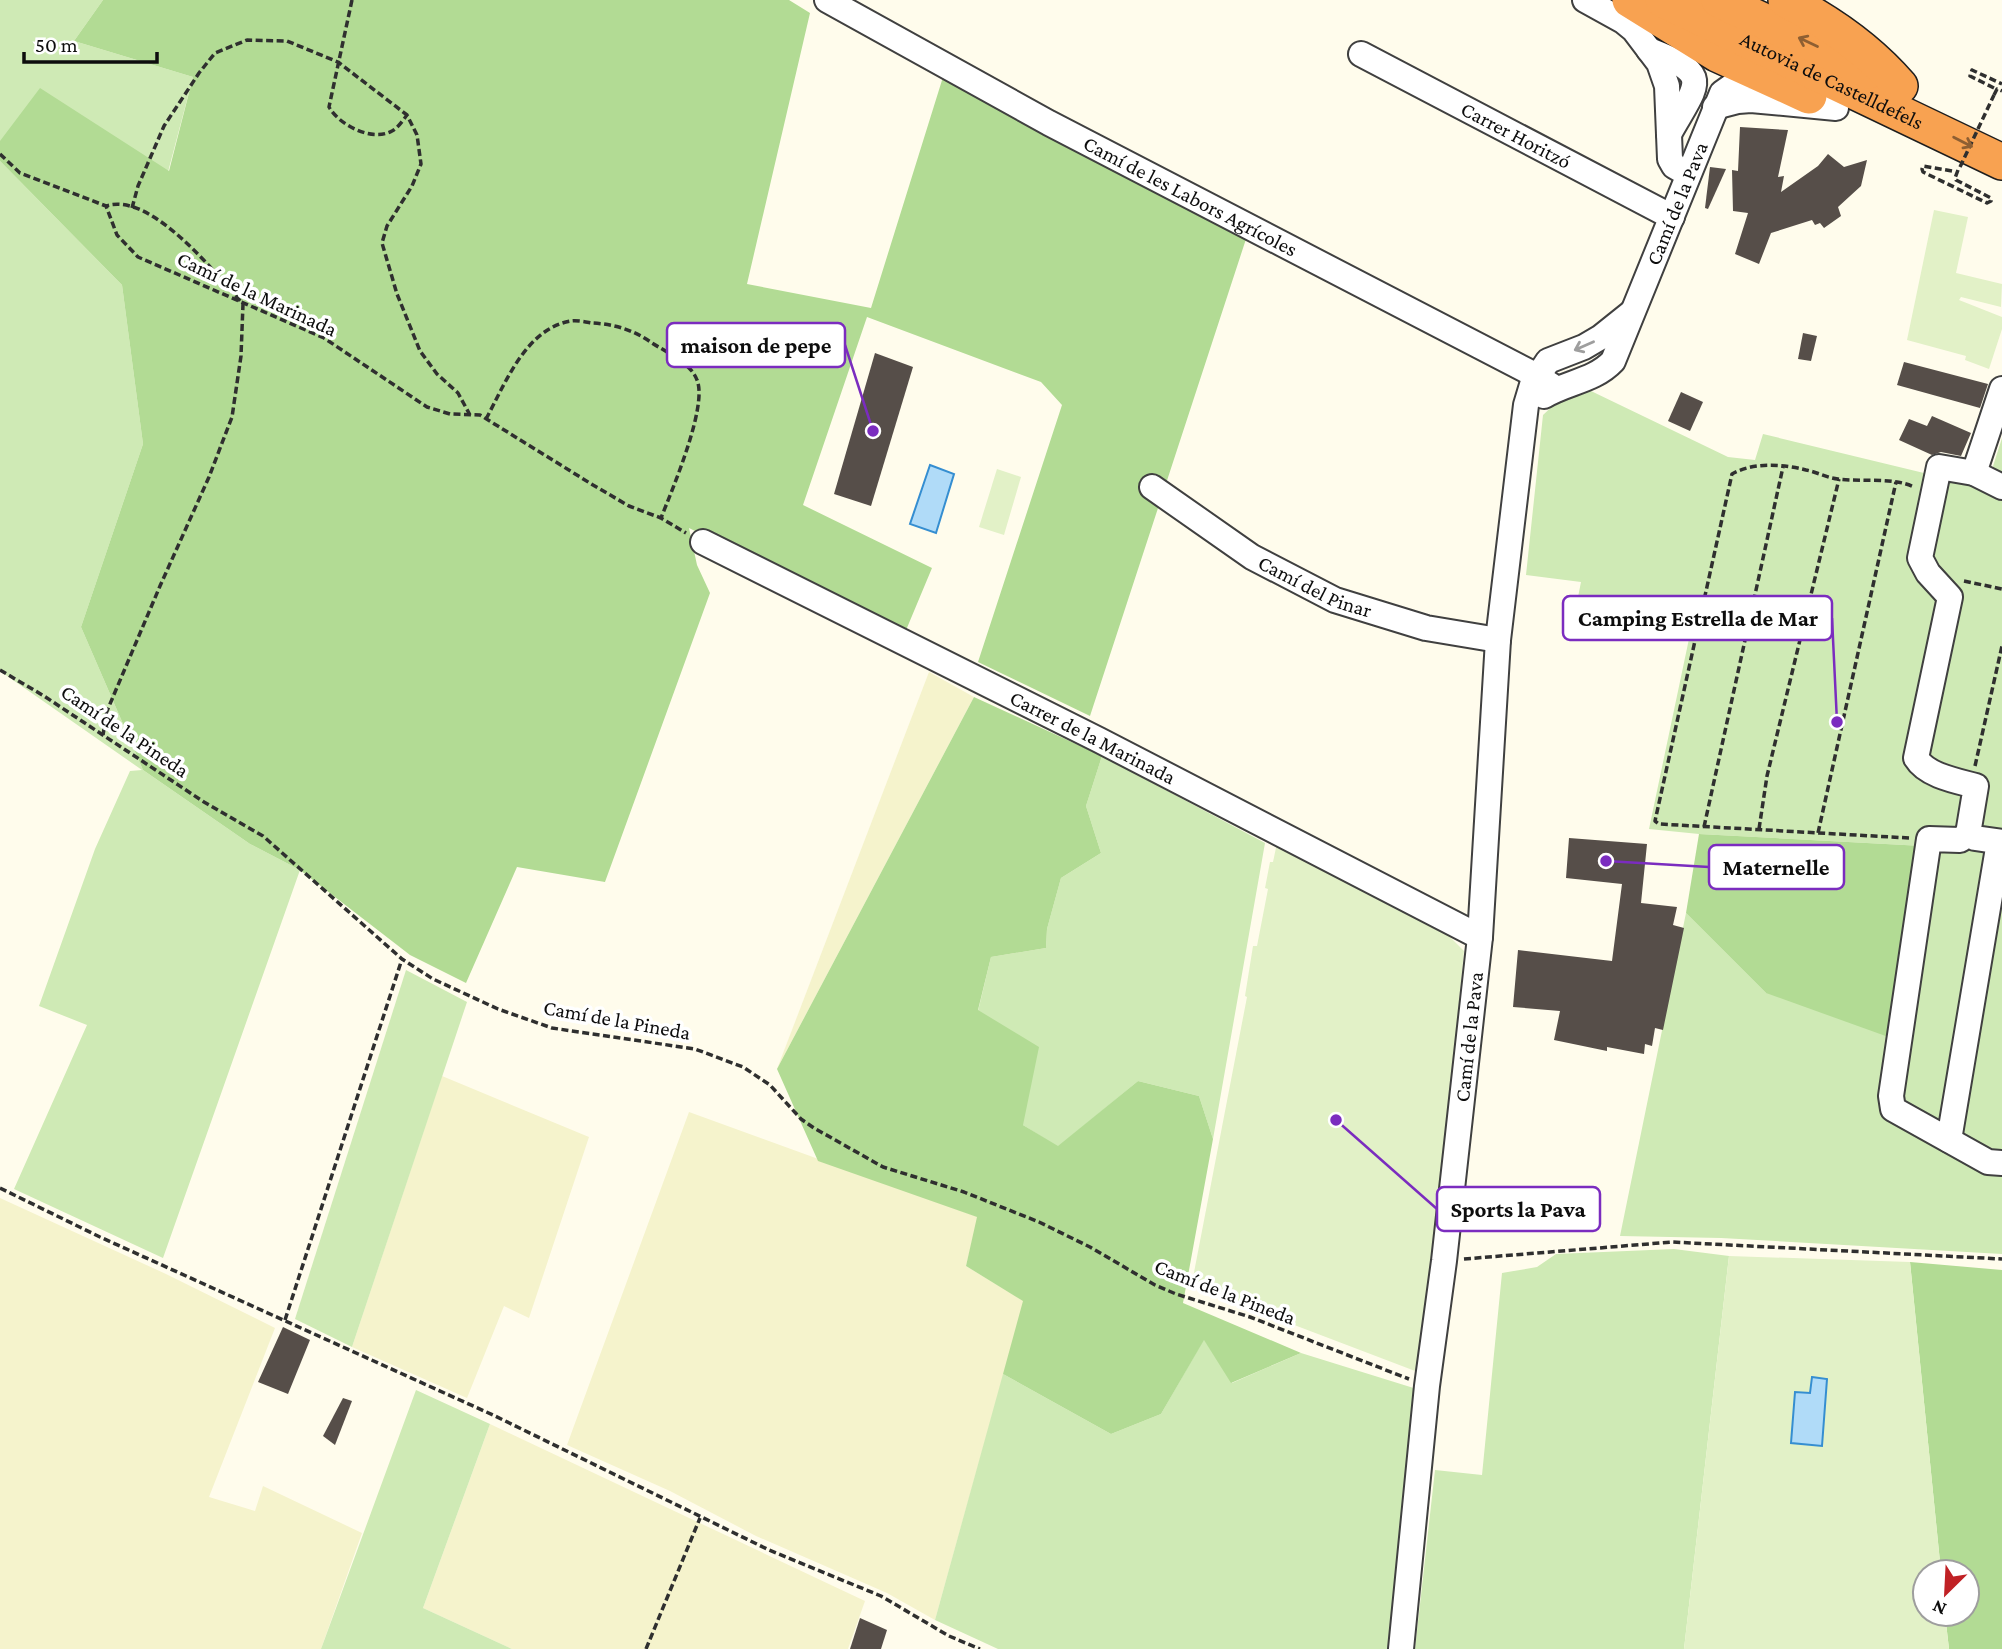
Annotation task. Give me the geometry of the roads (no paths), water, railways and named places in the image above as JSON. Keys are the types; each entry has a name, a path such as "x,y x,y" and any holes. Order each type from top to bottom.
{"highway":[{"path":"1630,0 1717,54 1836,108 1924,122"},
{"name":"Autovia de Castelldefels","path":"1663,0 1924,122 2002,162"},
{"name":"Autovia de Castelldefels","path":"1719,0 2002,135"},
{"path":"1786,0 1846,36 1878,61 1900,86"}],"street":[{"name":"Camí de les Labors Agrícoles","path":"827,0 1049,123 1547,383"},
{"path":"1585,0 1623,21 1633,30 1664,74 1667,86 1670,159 1674,166 1688,174"},
{"name":"Carrer Horitzó","path":"1361,54 1672,217"},
{"name":"Camí de la Pava","path":"1401,1649 1427,1386 1444,1261 1479,937 1499,640 1526,405 1547,383 1548,361 1592,342 1631,313 1718,100 1717,54"},
{"path":"1718,100 1753,71"},
{"path":"1718,100 1751,100 1836,108"},
{"path":"1974,473 2002,389"},
{"path":"2002,487 1974,473 1939,467 1920,558 1928,573 1950,597 1916,758 1921,766 1951,780 1976,786 1968,834 1960,840 1929,839 1891,1096 1893,1109 1988,1162 2002,1163"},
{"name":"Camí del Pinar","path":"1152,487 1252,557 1335,600 1426,628 1499,640"},
{"name":"Carrer de la Marinada","path":"703,542 1099,740 1362,889 1479,937"},
{"path":"1949,1140 2000,842 1975,838 1968,834"}],"water":[{"path":"930,465 954,474 936,533 910,524"},
{"path":"1812,1377 1827,1379 1822,1446 1791,1443 1795,1392 1810,1393"}],"place":[{"name":"maison de pepe","path":"873,431"},
{"name":"Camping Estrella de Mar","path":"1837,722"},
{"name":"Maternelle","path":"1606,861"},
{"name":"Sports la Pava","path":"1336,1120"}]}
